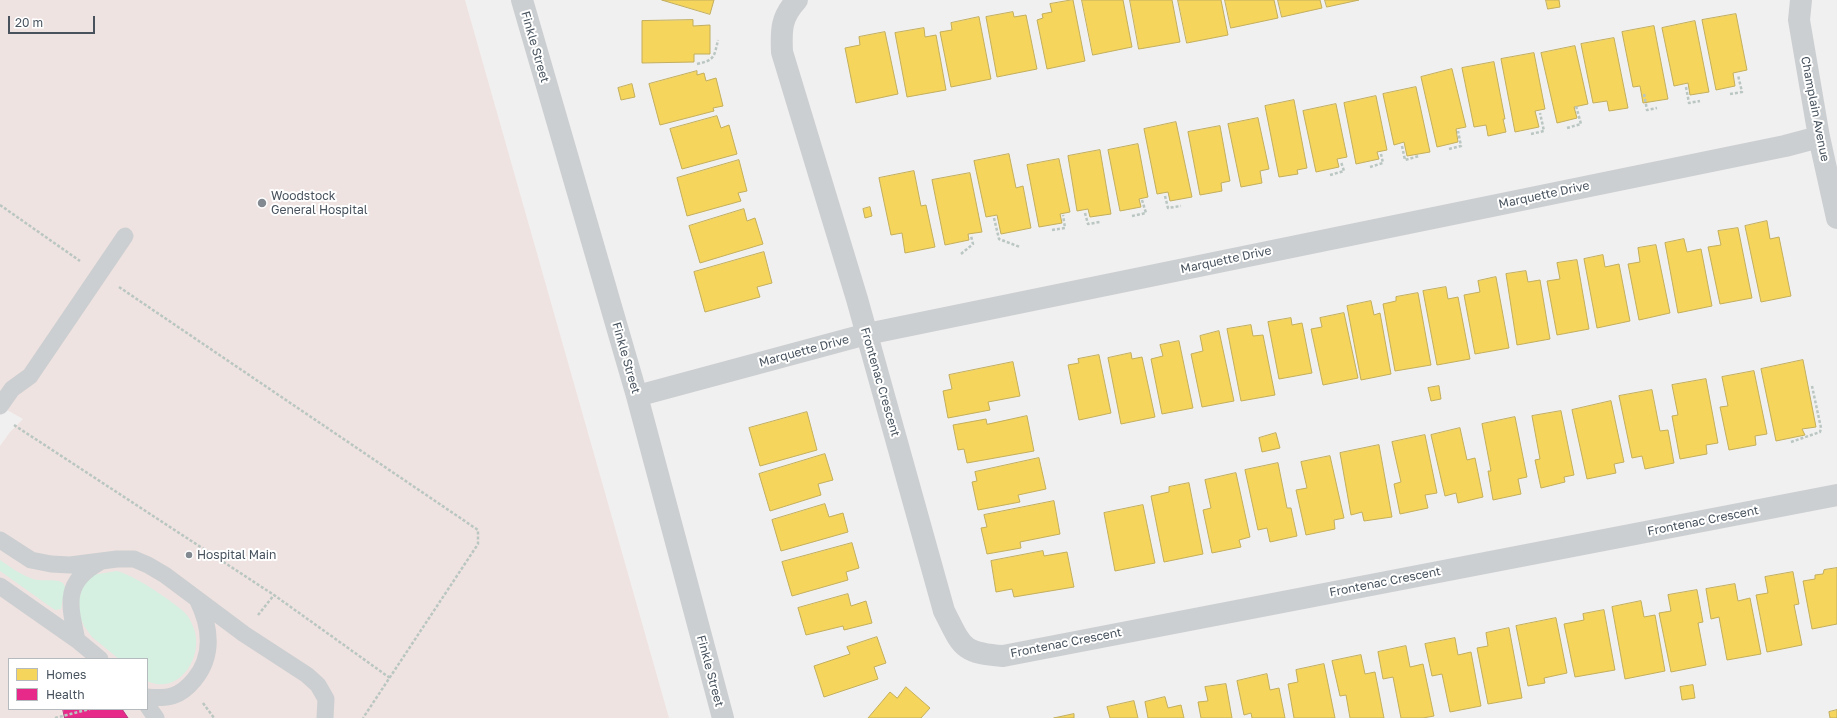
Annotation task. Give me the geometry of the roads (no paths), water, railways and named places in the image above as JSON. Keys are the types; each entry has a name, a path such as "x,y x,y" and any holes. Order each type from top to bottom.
{"street":[{"name":"Finkle Street","path":"522,0 637,396 723,718"},
{"name":"Frontenac Crescent","path":"797,0 790,7 784,20 781,33 782,52 867,334 944,612 961,643 972,651 1003,656 1837,495"},
{"name":"Champlain Avenue","path":"1801,0 1799,20 1819,137 1837,218"},
{"name":"Marquette Drive","path":"637,396 867,334 1786,146 1819,137"}],"lane":[{"path":"0,406 12,389 30,376 125,236"},
{"path":"0,540 31,560 51,564 70,564 134,559 165,575 244,634 307,675 318,685 326,699 325,718"},
{"path":"76,640 71,615 73,588 78,578 85,570 102,561"},
{"path":"0,586 99,658"},
{"path":"148,696 168,698 184,691 203,669 207,656 207,624 197,599"},
{"path":"148,706 156,718"}],"place":[{"name":"Woodstock General Hospital","path":"262,203"},
{"name":"Hospital Main","path":"189,555"}]}
